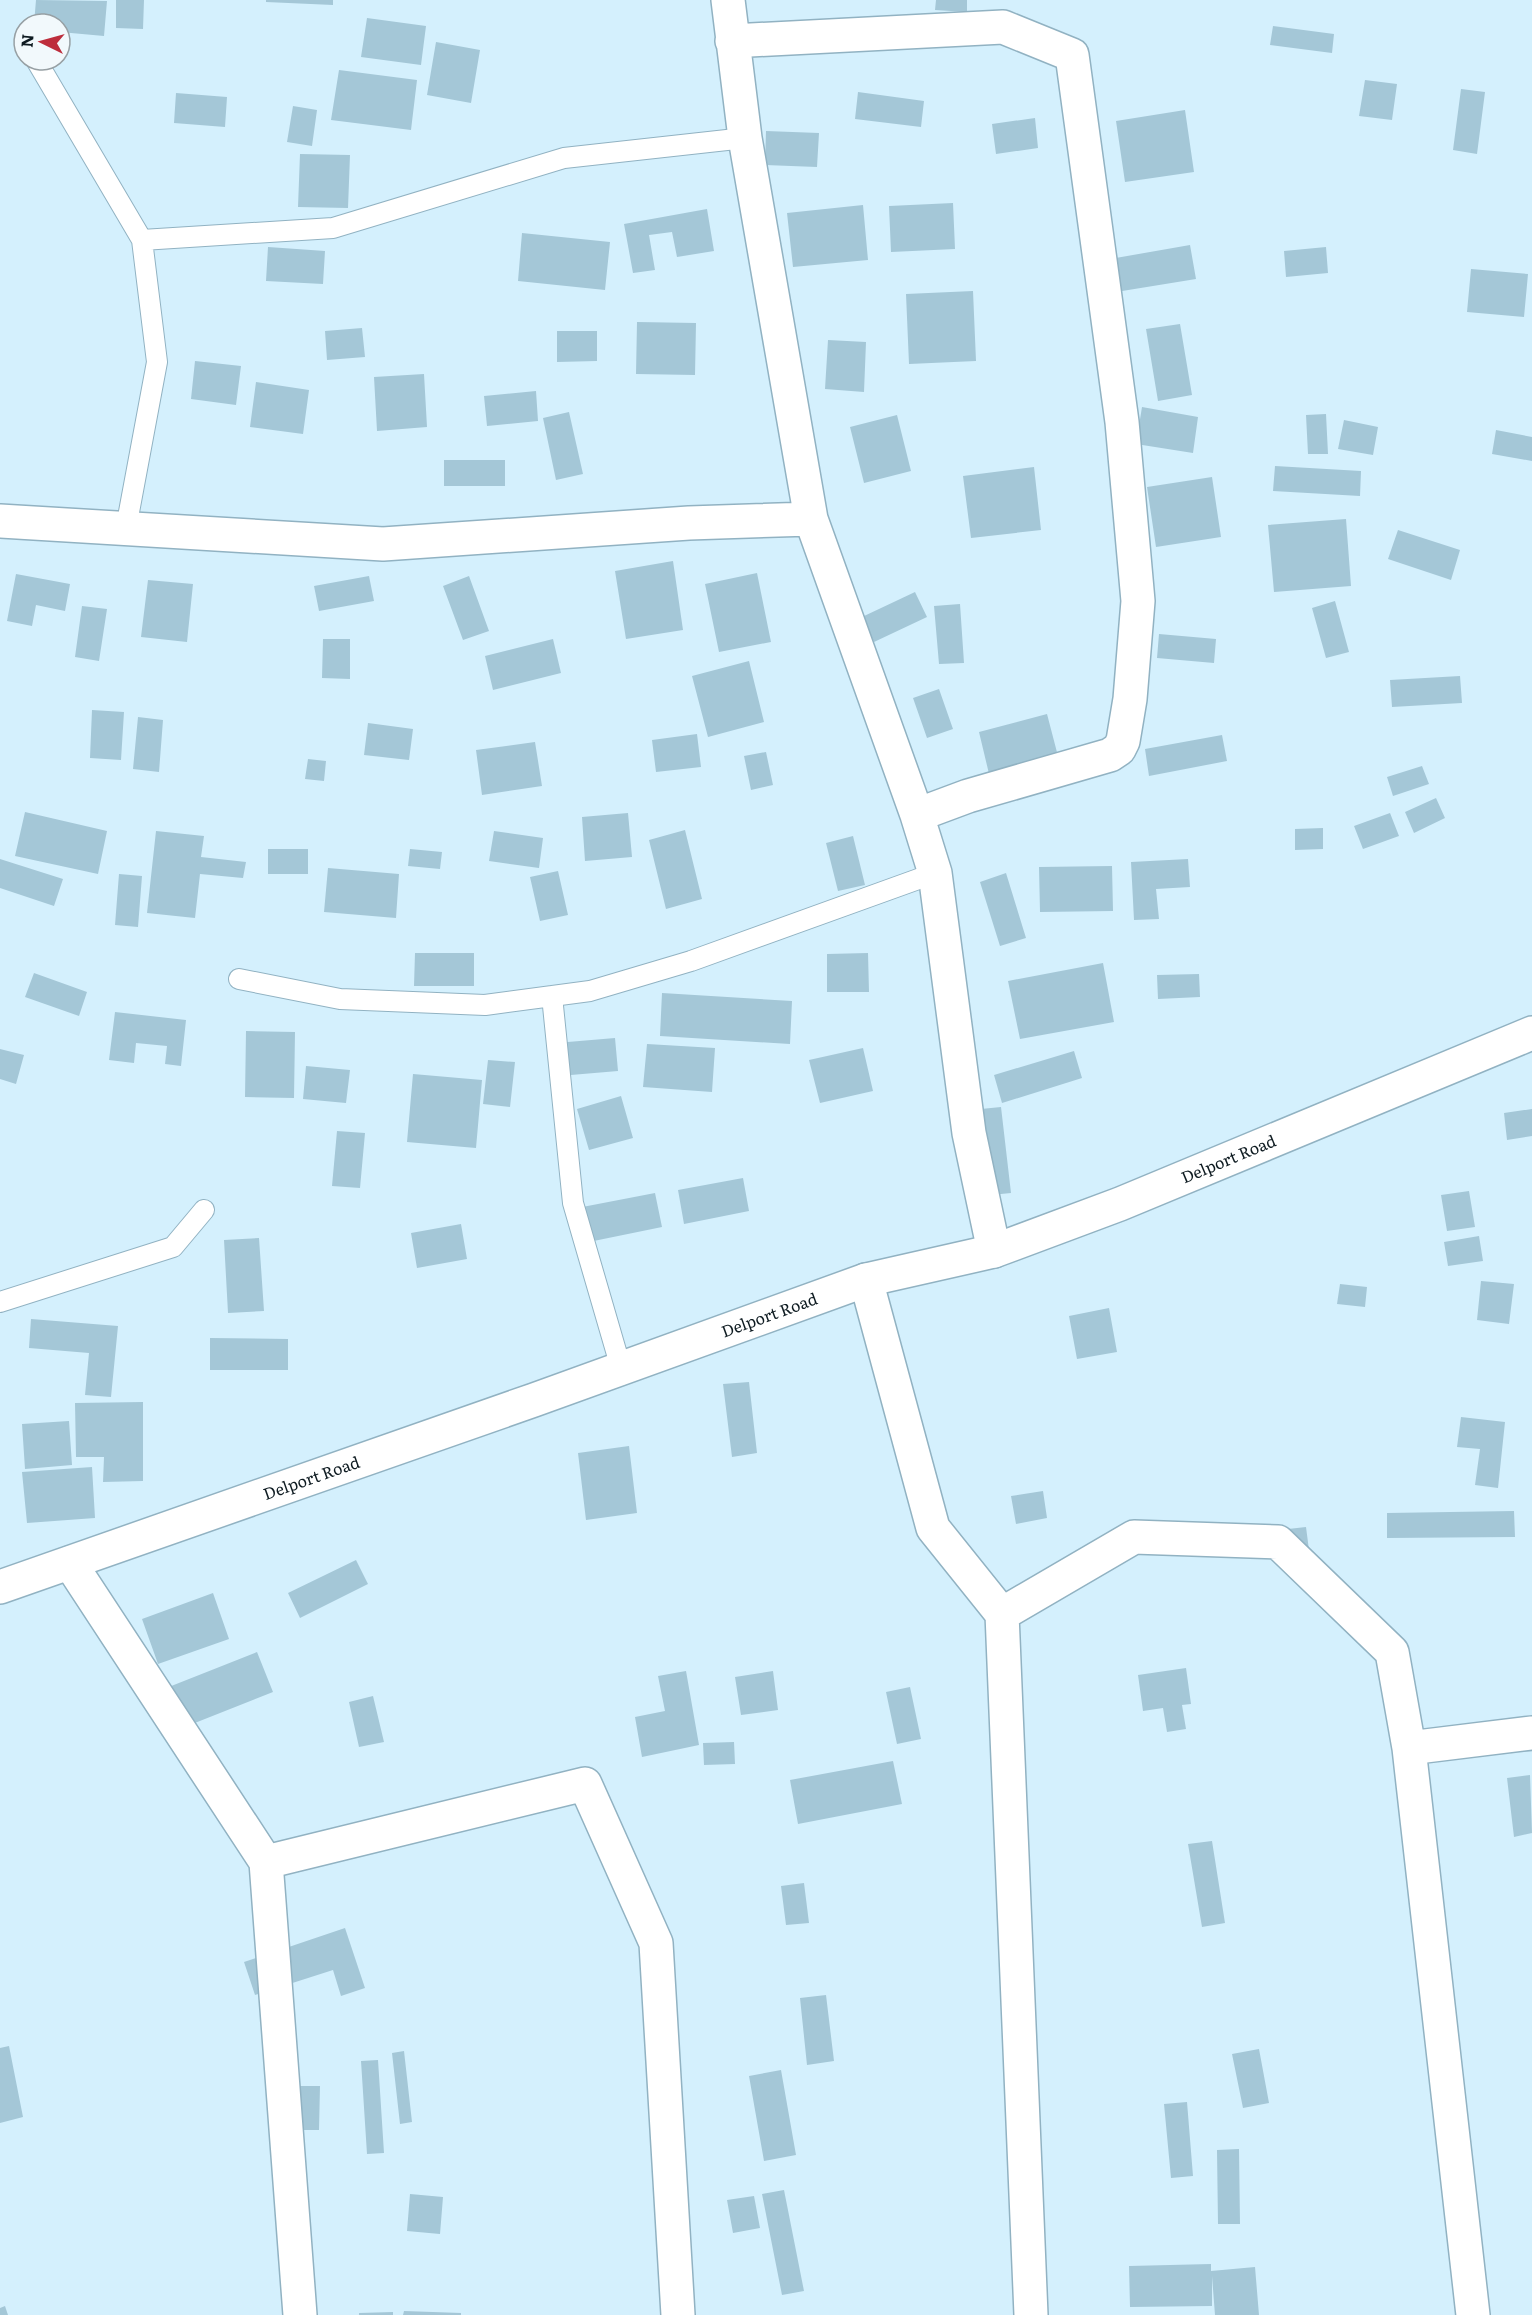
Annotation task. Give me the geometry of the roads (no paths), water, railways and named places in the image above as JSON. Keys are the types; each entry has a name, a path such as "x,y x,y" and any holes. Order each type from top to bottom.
{"street":[{"path":"728,0 745,138 811,519 917,815 935,873 969,1133 994,1251"},
{"path":"732,41 1003,27 1072,55 1122,422 1138,601 1124,741 1119,749 1110,755 968,796 917,815"},
{"path":"0,521 383,544 688,523 811,519"},
{"name":"Delport Road","path":"0,1587 866,1280 994,1251 1120,1204 1532,1033"},
{"path":"866,1280 933,1528 1002,1614 1031,2315"},
{"path":"1002,1614 1134,1537 1278,1542 1392,1652 1409,1748 1473,2315"},
{"path":"70,1563 266,1862 300,2315"},
{"path":"1409,1748 1532,1733"},
{"path":"266,1862 585,1784 656,1943 678,2315"}],"lane":[{"path":"43,72 142,240 157,362 126,528"},
{"path":"142,240 333,228 564,158 745,138"},
{"path":"239,979 340,999 485,1005 590,991 691,961 935,873"},
{"path":"552,996 573,1203 621,1368"},
{"path":"0,1302 173,1247 204,1210"}]}
